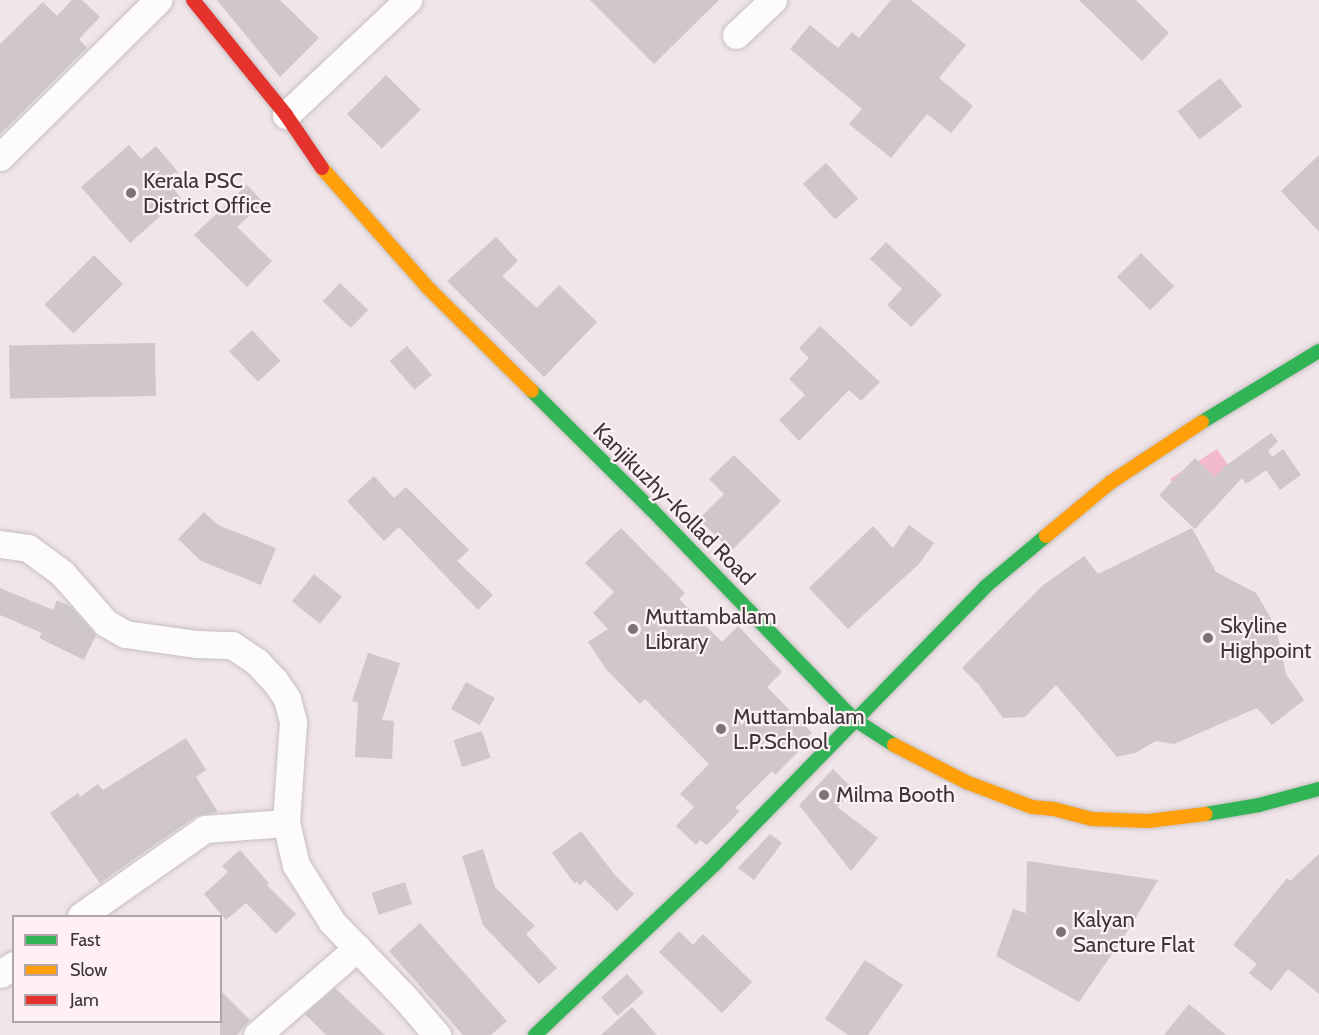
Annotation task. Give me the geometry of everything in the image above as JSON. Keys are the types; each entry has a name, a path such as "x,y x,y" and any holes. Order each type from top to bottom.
{"main road":[{"name":"Kanjikuzhy-Kollad Road","path":"193,0 286,115 318,164 428,288 651,509 855,720 914,757 966,782 1032,807 1092,819 1148,821 1205,814 1259,806 1319,789"},
{"path":"536,1035 715,864 985,587 1111,482 1187,431 1319,351"}],"street":[{"path":"0,158 158,0"},
{"path":"286,115 408,0"},
{"path":"736,35 773,0"},
{"path":"0,544 28,548 62,573 106,623 125,634 197,644 232,645 257,662 287,699 293,722 286,823 296,865 332,922 437,1035"},
{"path":"82,915 205,829 286,823"},
{"path":"257,1035 357,948"}],"shaded area":[{"path":"1217,449 1231,469 1183,503 1170,479"}],"building":[{"path":"72,0 82,0 100,17 79,39 87,48 0,134 0,44 43,2 57,16"},
{"path":"217,0 280,0 319,38 280,77"},
{"path":"590,0 719,0 654,64"},
{"path":"891,0 911,0 966,45 939,78 973,106 951,133 927,114 891,158 849,124 862,109 790,49 810,25 838,48 852,32 859,38"},
{"path":"1079,0 1136,0 1169,33 1142,61"},
{"path":"386,75 421,110 382,149 347,114"},
{"path":"1220,78 1242,106 1200,140 1177,111"},
{"name":"Kerala PSC District Office","path":"129,145 141,159 156,146 178,172 168,182 181,198 130,243 81,187"},
{"path":"1319,155 1319,232 1281,191"},
{"path":"826,163 858,199 835,219 803,184"},
{"path":"247,185 264,203 237,227 272,261 247,287 194,235"},
{"path":"496,237 518,261 502,276 537,308 559,285 597,322 544,377 447,281"},
{"path":"886,242 942,295 911,327 887,305 902,289 870,259"},
{"path":"1141,253 1174,286 1150,310 1117,277"},
{"path":"94,255 123,284 73,333 45,304"},
{"path":"340,283 368,310 351,328 323,301"},
{"path":"820,326 880,382 861,401 849,390 799,441 779,420 805,395 789,379 809,358 799,348"},
{"path":"252,330 281,361 258,382 229,351"},
{"path":"155,343 156,396 10,399 9,346"},
{"path":"407,346 432,375 415,390 390,361"},
{"path":"1271,433 1278,441 1268,451 1272,457 1283,449 1301,475 1280,490 1266,470 1246,484 1242,478 1195,529 1159,495 1195,458 1215,477 1224,467"},
{"path":"734,455 781,501 731,551 699,519 724,494 709,479"},
{"path":"374,476 394,498 406,487 469,550 457,561 493,595 478,610 399,527 384,541 347,501"},
{"path":"204,512 218,525 276,548 261,585 201,561 178,539"},
{"path":"909,525 934,543 919,564 848,629 809,588 873,526 893,548"},
{"path":"621,528 685,593 679,599 722,642 738,626 782,672 767,687 812,733 804,740 807,743 775,775 772,771 735,808 740,811 707,845 700,840 696,845 676,826 694,807 680,794 709,764 645,699 640,704 606,669 588,642 608,629 593,613 614,592 585,563"},
{"name":"Skyline Highpoint","path":"1192,528 1216,572 1256,593 1276,627 1286,674 1304,700 1272,725 1257,708 1174,744 1156,741 1135,753 1117,757 1056,685 1025,717 1003,718 979,685 962,668 1042,586 1084,556 1098,574"},
{"path":"314,574 342,597 320,624 292,601"},
{"path":"0,588 53,610 57,600 71,607 96,635 84,660 39,638 42,633 0,615"},
{"path":"368,653 400,663 382,720 394,721 392,759 355,757 358,703 352,701"},
{"path":"466,682 495,698 480,725 451,709"},
{"path":"482,731 491,758 462,767 453,740"},
{"path":"186,738 206,770 196,777 218,812 196,816 100,883 50,813 78,793 80,797 98,784 103,790"},
{"path":"833,769 855,791 837,807 878,838 851,871 799,805"},
{"path":"581,831 615,875 634,894 617,911 585,880 580,885 577,882 574,883 552,853"},
{"path":"770,834 782,843 754,880 738,868"},
{"path":"483,849 495,887 535,926 526,934 557,968 539,984 483,925 462,856"},
{"path":"240,850 269,883 267,885 296,914 276,934 246,903 226,920 204,894 228,872 222,866"},
{"path":"1319,854 1319,994 1288,969 1271,991 1249,973 1257,964 1233,945 1287,878 1290,881"},
{"name":"Kalyan Sancture Flat","path":"1027,861 1158,880 1129,929 1079,1002 996,956 1013,909 1026,913"},
{"path":"405,882 412,904 379,915 372,893"},
{"path":"420,923 507,1021 491,1035 463,1035 389,951"},
{"path":"679,931 693,945 703,934 752,982 722,1013 659,952"},
{"path":"865,960 903,985 868,1035 848,1035 825,1019"},
{"path":"627,974 644,993 618,1016 601,997"},
{"path":"335,988 385,1035 326,1035 305,1014"},
{"path":"222,992 250,1020 237,1035 220,1035"},
{"path":"1189,1004 1226,1035 1164,1035"},
{"path":"632,1007 657,1035 601,1035"}],"traffic: fast":[{"path":"1202,422 1319,351"},
{"path":"532,391 651,509 855,720 894,745"},
{"path":"535,1035 715,864 985,587 1046,536"},
{"path":"1206,814 1259,805 1319,789"}],"traffic: slow":[{"path":"322,168 428,288 532,391"},
{"path":"1046,536 1111,482 1202,422"},
{"path":"894,745 966,782 1032,807 1054,809 1092,819 1148,821 1206,814"}],"traffic: jam":[{"path":"193,0 286,115 322,168"}],"place":[{"name":"Kerala PSC District Office","path":"131,193"},
{"name":"Muttambalam Library","path":"633,629"},
{"name":"Skyline Highpoint","path":"1208,638"},
{"name":"Muttambalam L.P.School","path":"721,729"},
{"name":"Milma Booth","path":"824,795"},
{"name":"Kalyan Sancture Flat","path":"1061,932"}]}
